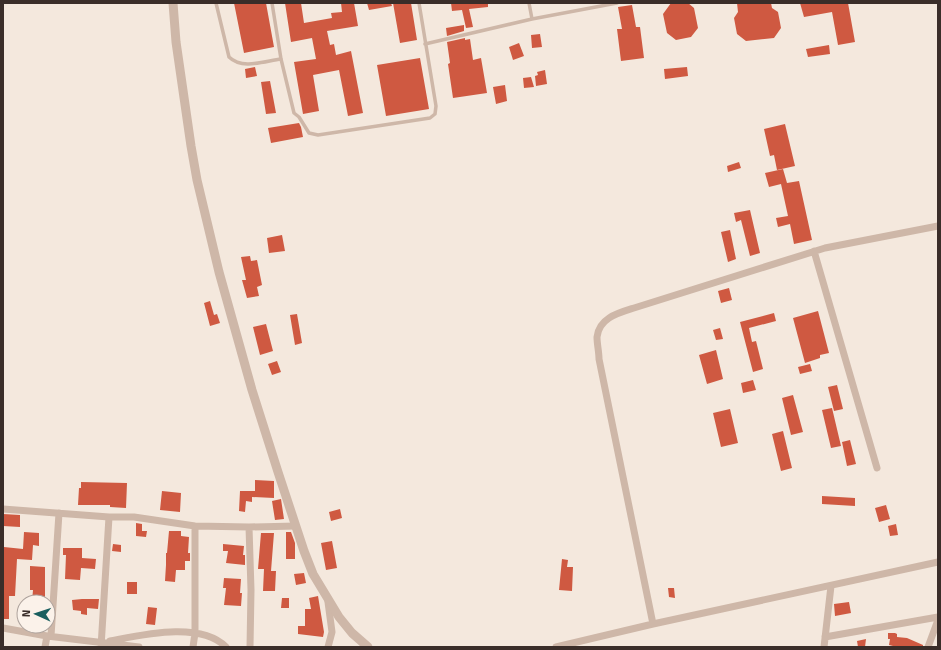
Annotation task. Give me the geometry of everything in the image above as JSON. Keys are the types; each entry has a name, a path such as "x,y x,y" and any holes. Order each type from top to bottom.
{"street":[{"path":"173,3 174,23 191,146 208,226 241,352 278,472 313,574 328,601 352,633 368,647"},
{"path":"653,624 599,359 597,337 600,326 611,316 814,251 938,226"},
{"path":"814,251 877,468"},
{"path":"3,509 134,518 195,526 249,528 296,526"},
{"path":"45,647 49,636 59,513"},
{"path":"102,645 109,517"},
{"path":"193,647 195,633 195,526"},
{"path":"249,528 251,590 250,647"},
{"path":"556,647 653,624 938,562"},
{"path":"824,647 831,586"},
{"path":"328,601 332,632 328,647"},
{"path":"825,637 938,618 928,647"},
{"path":"3,628 102,645 139,647"},
{"path":"102,645 130,637 174,632 195,633 208,636 226,647"}],"lane":[{"path":"216,3 229,57 233,62 243,65 281,59"},
{"path":"272,3 281,59 294,113 299,117 309,133 318,135 430,118 435,114 436,106 419,3"},
{"path":"530,3 532,19"},
{"path":"425,44 532,19 617,3"}],"building":[{"path":"234,3 266,3 274,47 244,53"},
{"path":"285,3 301,3 304,23 332,18 331,13 342,12 341,3 354,3 358,26 327,31 330,45 334,44 336,55 351,51 363,113 348,116 339,70 313,75 319,111 303,114 294,62 316,59 312,38 291,42"},
{"path":"367,3 391,3 392,6 369,10"},
{"path":"393,3 411,3 417,40 400,43"},
{"path":"451,3 488,3 488,7 469,9 473,27 466,28 462,10 452,11"},
{"path":"671,3 688,3 694,8 698,28 691,37 676,40 667,33 663,14"},
{"path":"737,3 771,3 772,8 778,12 781,28 774,38 746,41 737,34 734,18 738,12"},
{"path":"800,3 848,3 855,42 838,45 832,12 804,17"},
{"path":"632,5 636,27 640,27 644,58 621,61 617,29 622,29 618,7"},
{"path":"464,25 464,31 447,36 446,28"},
{"path":"540,34 542,47 532,48 531,35"},
{"path":"465,38 465,40 470,39 473,60 481,58 487,93 453,98 448,64 450,63 447,42"},
{"path":"519,43 524,56 513,60 509,47"},
{"path":"829,45 830,54 808,57 806,49"},
{"path":"420,58 429,109 386,116 377,65"},
{"path":"255,67 257,76 246,78 245,69"},
{"path":"687,67 688,76 665,79 664,69"},
{"path":"545,70 547,84 536,86 535,76 538,75 537,72"},
{"path":"531,77 534,87 524,88 523,78"},
{"path":"270,81 276,113 266,114 261,82"},
{"path":"505,85 507,101 496,104 493,87"},
{"path":"299,123 303,137 271,143 268,128"},
{"path":"785,124 795,166 777,170 774,155 770,156 764,129"},
{"path":"739,162 741,168 728,172 727,166"},
{"path":"783,169 787,183 799,181 812,240 794,244 790,224 778,227 776,218 788,216 781,184 769,187 765,173"},
{"path":"750,210 760,253 750,256 741,220 736,222 734,213"},
{"path":"730,230 736,259 728,262 721,232"},
{"path":"282,235 285,251 269,253 267,238"},
{"path":"250,256 251,261 257,260 262,285 257,287 259,296 247,298 242,280 246,280 241,257"},
{"path":"729,288 732,300 721,303 718,291"},
{"path":"210,301 214,315 217,314 220,323 210,326 204,303"},
{"path":"818,311 829,353 820,355 820,358 805,363 793,318"},
{"path":"774,313 776,321 749,328 752,342 756,341 763,369 753,372 740,322"},
{"path":"297,314 302,343 295,345 290,315"},
{"path":"266,324 273,351 260,355 253,327"},
{"path":"720,328 723,339 716,340 713,330"},
{"path":"716,350 723,379 707,384 699,355"},
{"path":"277,361 281,372 272,375 268,364"},
{"path":"810,364 812,371 800,374 798,367"},
{"path":"753,380 756,390 743,393 741,383"},
{"path":"837,385 843,409 834,411 828,387"},
{"path":"793,395 803,432 791,435 782,398"},
{"path":"832,408 841,446 831,448 822,410"},
{"path":"730,409 738,443 721,447 713,413"},
{"path":"783,431 792,468 781,471 772,434"},
{"path":"850,440 856,464 847,466 842,442"},
{"path":"255,480 274,481 274,498 252,497 252,502 246,501 245,512 239,511 240,491 255,491"},
{"path":"81,482 127,483 126,508 110,507 110,505 78,505 79,488 81,488"},
{"path":"162,491 181,493 180,512 160,510"},
{"path":"822,496 855,498 855,506 822,504"},
{"path":"281,499 284,519 275,520 272,501"},
{"path":"886,505 890,519 879,522 875,508"},
{"path":"340,509 342,518 331,521 329,512"},
{"path":"3,514 20,515 20,527 3,526"},
{"path":"136,523 142,524 142,531 147,531 146,537 136,536"},
{"path":"896,524 898,535 890,536 888,526"},
{"path":"169,531 181,531 181,536 189,537 188,553 190,553 190,561 185,561 185,570 176,570 175,582 165,581 166,553"},
{"path":"24,532 39,533 39,546 33,545 32,560 17,559 15,596 9,596 9,619 3,619 4,547 23,549"},
{"path":"286,532 291,532 295,543 295,559 286,559"},
{"path":"261,533 274,533 271,571 276,571 275,591 263,591 264,569 258,569"},
{"path":"332,541 337,568 326,570 321,543"},
{"path":"113,544 121,545 121,552 112,551"},
{"path":"223,544 244,546 243,555 245,555 245,565 226,563 228,551 223,551"},
{"path":"63,548 82,548 82,558 96,559 95,569 81,568 80,580 65,579 66,555 63,555"},
{"path":"562,559 568,560 567,567 573,567 572,591 559,590"},
{"path":"30,566 45,567 45,594 33,594 33,590 30,590"},
{"path":"304,573 306,583 296,585 294,574"},
{"path":"224,578 241,579 241,606 224,605 226,588 223,588"},
{"path":"127,582 137,582 137,594 127,594"},
{"path":"668,588 674,588 675,598 669,597"},
{"path":"318,596 324,632 323,637 298,634 298,626 305,626 305,609 311,609 309,598"},
{"path":"282,598 289,598 289,608 281,608"},
{"path":"99,599 98,609 87,608 87,615 81,614 81,611 73,610 72,600"},
{"path":"849,602 851,613 835,616 834,604"},
{"path":"148,607 157,608 155,625 146,624"},
{"path":"888,633 895,633 897,634 897,637 907,638 923,645 923,647 893,647 889,645 890,639 888,639"},
{"path":"866,639 865,647 858,647 857,641"}]}
